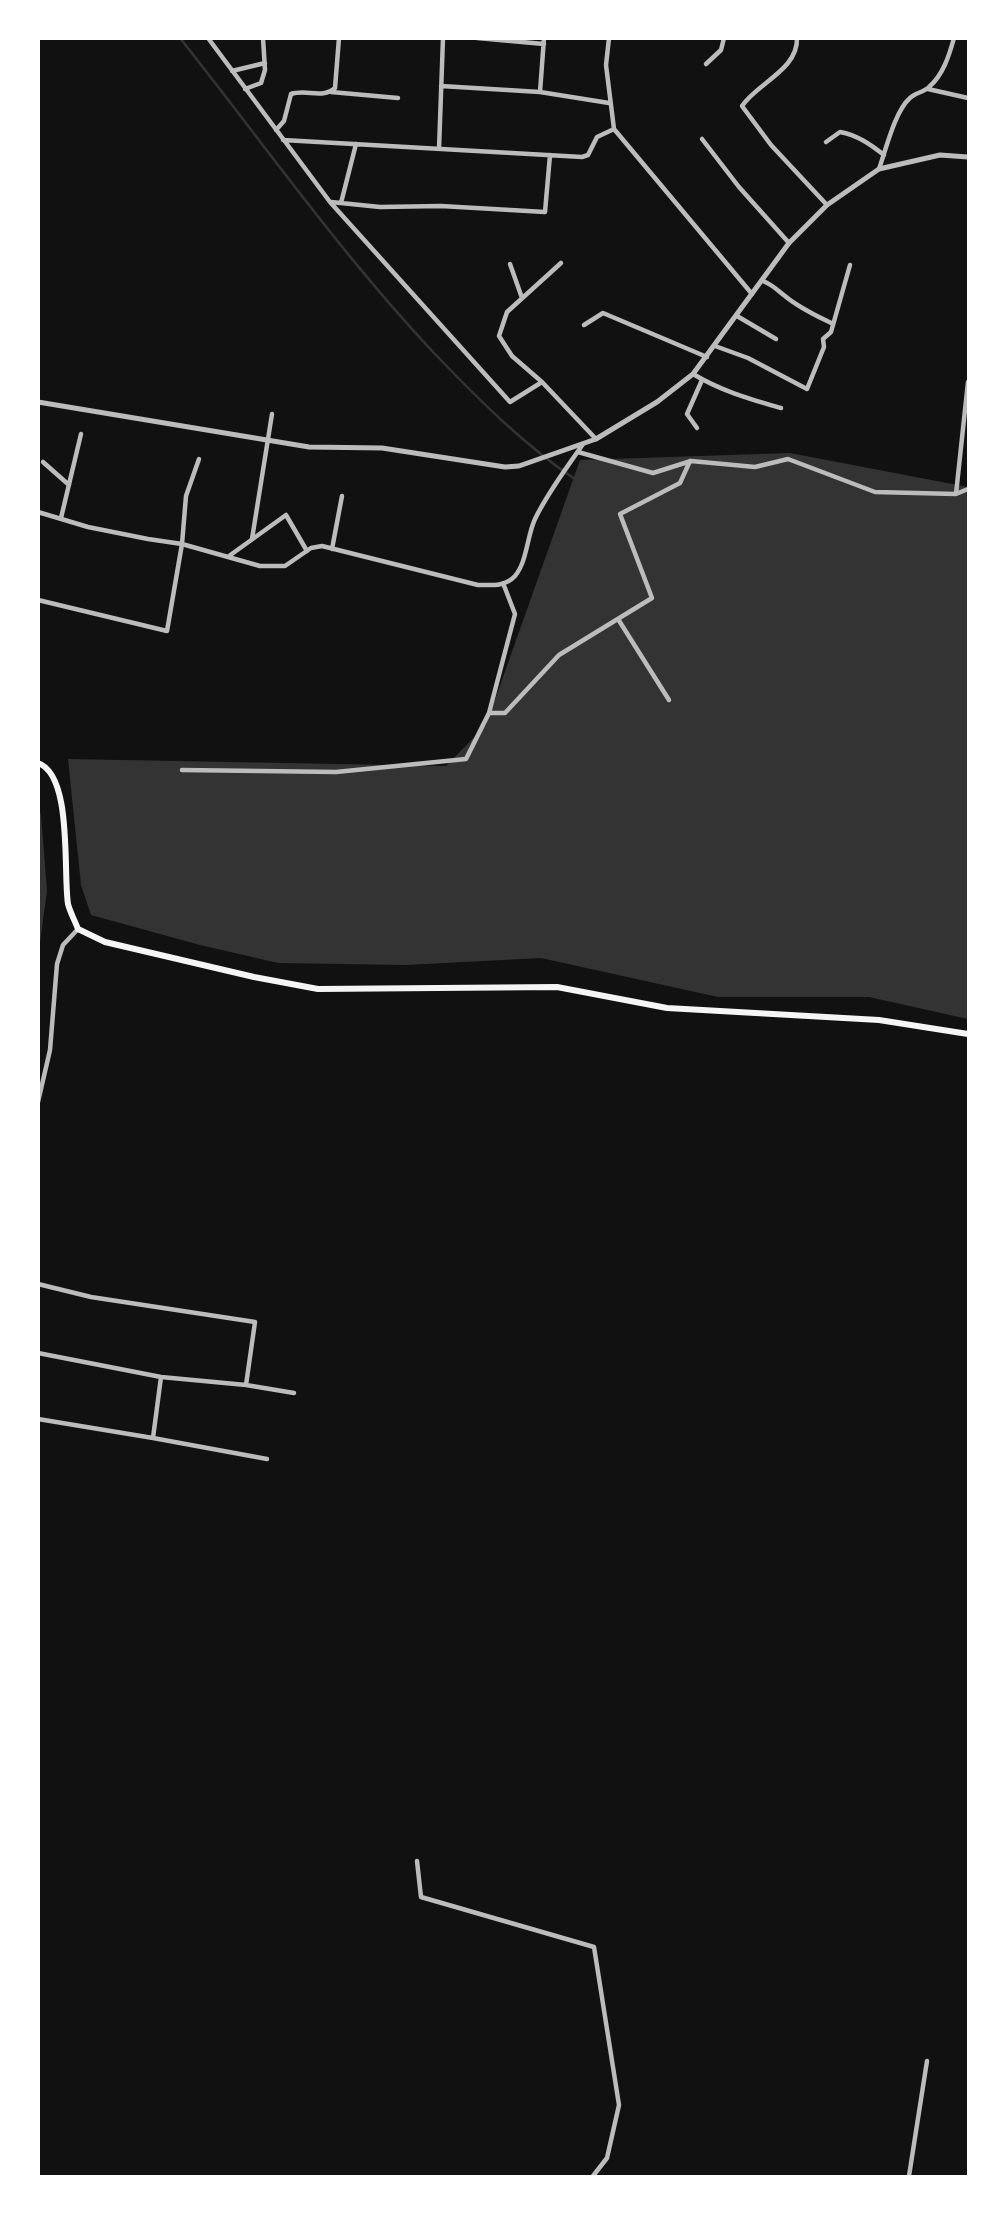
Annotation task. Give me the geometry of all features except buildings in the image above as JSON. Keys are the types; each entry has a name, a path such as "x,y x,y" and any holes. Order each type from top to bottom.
{"main road":[{"path":"38,763 44,765 59,788 68,905 78,929 105,942 318,989 557,987 667,1008 879,1020 968,1034"}],"street":[{"path":"208,38 330,202 510,402 542,382"},
{"path":"245,89 261,83 265,70 263,38"},
{"path":"331,92 337,79 339,38"},
{"path":"439,149 443,38"},
{"path":"477,38 544,41 540,92"},
{"path":"609,38 606,65 614,129 752,295"},
{"path":"706,64 721,50 724,38"},
{"path":"797,38 797,45 788,64 747,98 742,106 771,145 827,205"},
{"path":"879,169 901,112 910,97 928,88 937,78 948,59 954,38"},
{"path":"232,71 265,63"},
{"path":"441,86 540,92 609,103"},
{"path":"928,88 968,98"},
{"path":"276,131 284,121 291,94 297,92 331,92 398,99"},
{"path":"282,140 587,155 597,137 614,129"},
{"path":"826,142 840,132 848,133 867,142 884,155"},
{"path":"702,139 739,187 789,243"},
{"path":"341,203 356,144"},
{"path":"330,202 380,207 441,206 545,212 550,155"},
{"path":"38,402 309,447 382,448 505,467 519,466 596,439 657,402 693,374 789,243 827,205 879,169 940,155 968,157"},
{"path":"561,263 507,312 499,337 512,356 542,382 596,439"},
{"path":"510,264 522,298"},
{"path":"715,346 748,358 807,389 824,347 822,339 831,332 834,324 850,265"},
{"path":"763,281 774,285 782,295 811,313 834,324"},
{"path":"584,325 603,313 707,357"},
{"path":"737,316 776,339"},
{"path":"693,374 733,394 781,408"},
{"path":"697,428 687,414 702,380"},
{"path":"956,494 968,382"},
{"path":"252,539 272,414"},
{"path":"61,518 81,434"},
{"path":"38,512 89,527 182,544 260,566 285,566 311,548 322,546 478,585 503,583 517,574 533,522 548,494 583,444"},
{"path":"578,452 653,473 691,461 755,467 788,459 875,492 956,494 968,489"},
{"path":"38,600 167,631 182,544 186,496 199,459"},
{"path":"489,713 505,713 559,655 652,598 620,514 680,483 691,461"},
{"path":"43,462 69,485"},
{"path":"332,549 342,496"},
{"path":"229,556 286,515 307,551"},
{"path":"182,770 336,772 466,759 489,713 515,614 503,583"},
{"path":"618,619 669,700"},
{"path":"38,1102 50,1050 57,964 63,945 78,929"},
{"path":"38,1284 91,1297 255,1322 246,1385"},
{"path":"38,1353 161,1377 246,1385 294,1393"},
{"path":"153,1438 161,1377"},
{"path":"38,1419 267,1460"},
{"path":"417,1861 421,1897 594,1947 619,2105 607,2158 593,2176"},
{"path":"909,2176 927,2061"}],"shaded area":[{"path":"790,453 968,487 968,1019 869,997 718,997 541,958 406,965 278,963 91,915 81,885 68,759 446,766 486,725 580,460"},
{"path":"39,808 47,891 39,950"}],"waterway":[{"path":"180,38 335,238 400,315 502,420 576,480"}]}
